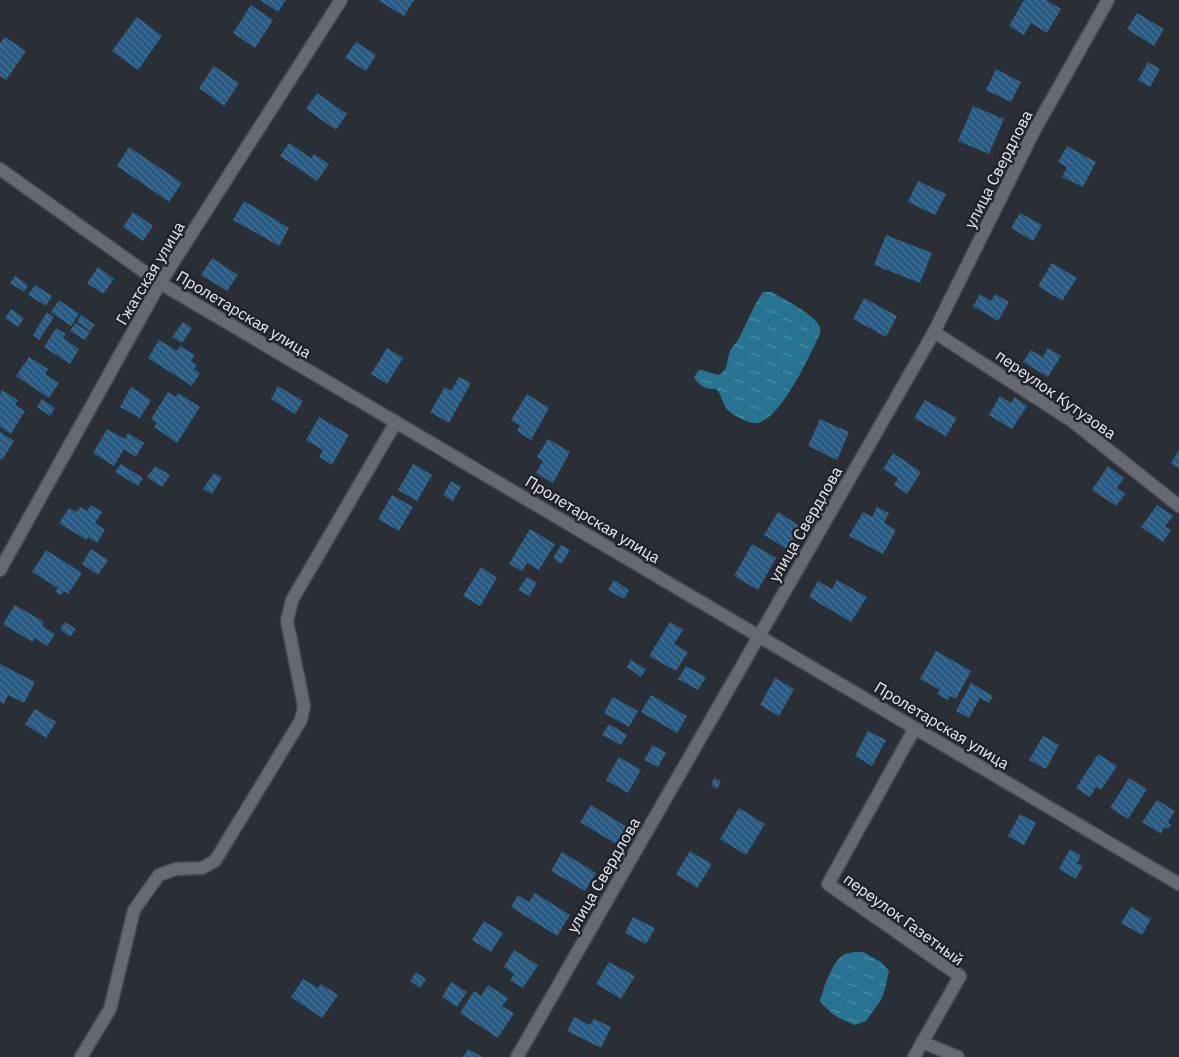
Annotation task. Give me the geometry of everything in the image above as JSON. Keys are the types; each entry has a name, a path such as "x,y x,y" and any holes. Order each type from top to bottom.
{"street":[{"name":"Гжатская улица","path":"0,570 160,283 341,0"},
{"name":"улица Свердлова","path":"517,1057 934,332 1034,131 1108,0"},
{"name":"Пролетарская улица","path":"0,169 160,283 1179,884"},
{"name":"переулок Кутузова","path":"934,332 1072,421 1179,506"},
{"path":"81,1057 110,1009 134,910 159,875 176,869 202,868 214,861 301,720 304,706 287,621 292,600 396,422"},
{"name":"переулок Газетный","path":"914,1057 960,976 828,884 915,728"},
{"path":"922,1042 958,1057"}],"water":[{"path":"763,292 772,292 800,309 818,323 820,331 814,346 785,399 767,419 753,423 731,413 725,407 716,389 704,387 694,377 699,370 718,375 724,371 731,349 738,340"},
{"path":"863,952 881,962 889,971 881,1000 866,1021 855,1025 836,1016 820,1001 823,989 836,962 845,954"}],"building":[{"path":"260,0 286,0 278,12"},
{"path":"380,0 414,0 404,16"},
{"path":"1024,0 1046,0 1061,9 1047,33 1031,23 1024,35 1009,26"},
{"path":"251,5 273,20 255,48 233,33"},
{"path":"1137,13 1164,29 1154,46 1127,29"},
{"path":"137,17 162,36 138,70 112,51"},
{"path":"5,37 26,51 6,80 0,76 0,43"},
{"path":"356,42 376,55 366,71 345,58"},
{"path":"1148,62 1160,69 1150,87 1138,80"},
{"path":"214,66 239,83 224,106 199,88"},
{"path":"996,69 1021,82 1011,102 986,90"},
{"path":"317,93 347,114 336,130 306,109"},
{"path":"973,106 1004,119 989,154 958,141"},
{"path":"289,143 311,158 314,154 329,164 317,181 280,156"},
{"path":"1067,146 1096,162 1083,187 1062,177 1067,167 1058,162"},
{"path":"129,147 182,183 169,202 117,166"},
{"path":"918,181 946,194 935,215 908,202"},
{"path":"244,201 289,228 279,246 233,220"},
{"path":"133,212 153,226 143,241 123,227"},
{"path":"1020,213 1042,225 1033,241 1011,228"},
{"path":"886,235 932,253 920,283 874,265"},
{"path":"212,258 238,275 227,291 201,275"},
{"path":"1052,263 1077,278 1062,301 1038,286"},
{"path":"98,267 114,279 103,294 87,283"},
{"path":"15,276 28,285 24,292 10,283"},
{"path":"35,285 52,296 46,306 28,295"},
{"path":"980,294 991,301 995,294 1009,302 998,321 973,306"},
{"path":"864,298 897,316 886,337 853,319"},
{"path":"59,300 79,314 71,326 51,312"},
{"path":"11,309 24,318 18,327 5,318"},
{"path":"47,312 54,317 39,340 33,335"},
{"path":"81,315 95,325 90,331 77,322"},
{"path":"183,322 192,328 182,343 172,337"},
{"path":"75,323 90,332 85,340 70,331"},
{"path":"56,328 66,334 63,338 79,349 70,364 44,347"},
{"path":"159,340 177,351 180,346 195,355 191,361 197,365 194,369 200,373 192,386 148,358"},
{"path":"387,348 403,358 387,384 371,374"},
{"path":"1048,348 1061,356 1048,377 1023,362 1031,350 1043,357"},
{"path":"29,357 48,369 45,374 59,383 49,398 16,376"},
{"path":"459,377 471,383 449,423 430,412 445,387 451,391"},
{"path":"278,386 303,401 295,414 271,399"},
{"path":"131,387 151,400 140,418 120,407"},
{"path":"2,390 18,400 15,405 25,411 11,434 0,427 0,394"},
{"path":"168,392 176,397 178,393 200,407 177,443 154,427 157,423 151,419"},
{"path":"527,394 549,408 531,440 517,431 520,426 511,420"},
{"path":"1000,396 1011,403 1015,397 1027,406 1012,429 989,415"},
{"path":"42,399 55,408 50,416 37,407"},
{"path":"925,400 957,418 946,436 914,418"},
{"path":"319,417 349,435 332,465 319,457 323,450 306,440"},
{"path":"820,419 849,432 837,460 808,446"},
{"path":"107,429 125,439 128,433 144,443 136,457 124,449 114,466 93,453"},
{"path":"0,432 14,441 2,460 0,458"},
{"path":"548,439 570,452 553,483 536,473 543,461 537,457"},
{"path":"1179,450 1179,469 1171,463"},
{"path":"893,453 921,472 907,494 894,485 898,478 883,469"},
{"path":"121,464 143,478 138,486 115,472"},
{"path":"413,464 432,475 417,501 398,490"},
{"path":"155,466 170,475 162,487 147,477"},
{"path":"1108,466 1124,478 1117,488 1125,494 1116,506 1092,490"},
{"path":"214,473 222,478 212,494 203,489"},
{"path":"451,481 461,487 453,501 443,495"},
{"path":"392,495 413,507 399,531 378,519"},
{"path":"91,505 102,512 95,523 105,530 97,543 88,537 86,540 59,523 69,508 76,512 80,507 87,511"},
{"path":"1157,505 1173,516 1165,526 1171,530 1163,542 1141,527"},
{"path":"877,507 889,513 884,523 896,530 883,554 849,536 863,512 872,517"},
{"path":"778,512 801,527 787,549 764,535"},
{"path":"530,529 555,544 539,570 527,563 522,571 509,564"},
{"path":"752,544 776,558 758,590 734,576"},
{"path":"561,545 570,550 561,564 553,558"},
{"path":"91,549 108,560 98,575 82,564"},
{"path":"46,550 82,573 68,594 64,591 61,595 55,592 58,588 32,572"},
{"path":"481,567 497,578 480,606 463,596"},
{"path":"527,577 537,583 529,596 518,590"},
{"path":"614,580 629,590 624,599 608,590"},
{"path":"837,580 867,597 851,622 809,597 818,581 832,589"},
{"path":"15,605 44,622 42,626 55,634 47,646 35,638 32,642 3,624"},
{"path":"65,622 76,629 70,637 60,629"},
{"path":"670,622 683,630 674,644 688,652 676,671 649,656"},
{"path":"936,651 971,671 956,699 950,696 948,700 937,694 940,690 920,679"},
{"path":"631,660 646,669 641,677 627,667"},
{"path":"0,664 35,682 24,703 8,695 4,704 0,702"},
{"path":"686,666 706,677 698,690 678,679"},
{"path":"775,678 794,689 779,716 760,705"},
{"path":"971,683 993,696 989,703 980,698 969,718 956,711"},
{"path":"651,695 687,716 677,733 641,712"},
{"path":"613,697 638,711 629,727 604,713"},
{"path":"35,709 56,722 46,738 25,724"},
{"path":"609,724 627,735 621,745 602,735"},
{"path":"868,731 886,740 872,766 855,756"},
{"path":"1043,736 1059,745 1046,769 1029,760"},
{"path":"653,745 666,753 658,767 644,760"},
{"path":"1098,754 1117,766 1101,790 1096,787 1090,797 1076,788"},
{"path":"619,757 641,770 628,793 606,780"},
{"path":"714,778 721,781 717,789 711,785"},
{"path":"1129,778 1147,789 1128,819 1110,808"},
{"path":"1157,800 1175,811 1168,822 1171,825 1168,829 1164,827 1161,834 1142,822"},
{"path":"591,805 627,827 616,844 580,822"},
{"path":"739,808 765,824 746,855 720,839"},
{"path":"1020,814 1036,823 1024,845 1008,836"},
{"path":"1070,849 1081,856 1077,863 1083,866 1076,879 1059,869"},
{"path":"690,851 712,864 697,888 676,874"},
{"path":"562,852 596,873 585,891 551,871"},
{"path":"535,893 570,915 557,936 511,907 518,895 529,902"},
{"path":"1131,907 1151,919 1142,935 1121,923"},
{"path":"633,917 655,928 646,944 625,933"},
{"path":"484,921 503,933 491,952 472,940"},
{"path":"514,950 538,965 523,988 510,980 514,974 504,967"},
{"path":"609,962 635,976 621,999 596,984"},
{"path":"416,972 426,979 420,988 410,981"},
{"path":"303,979 318,988 321,984 338,995 322,1018 291,997"},
{"path":"451,982 467,992 457,1007 442,997"},
{"path":"488,985 508,998 502,1006 514,1013 498,1038 460,1013 474,991 481,996"},
{"path":"574,1017 590,1025 594,1019 611,1027 601,1048 567,1031"},
{"path":"468,1049 482,1057 463,1057"}]}
